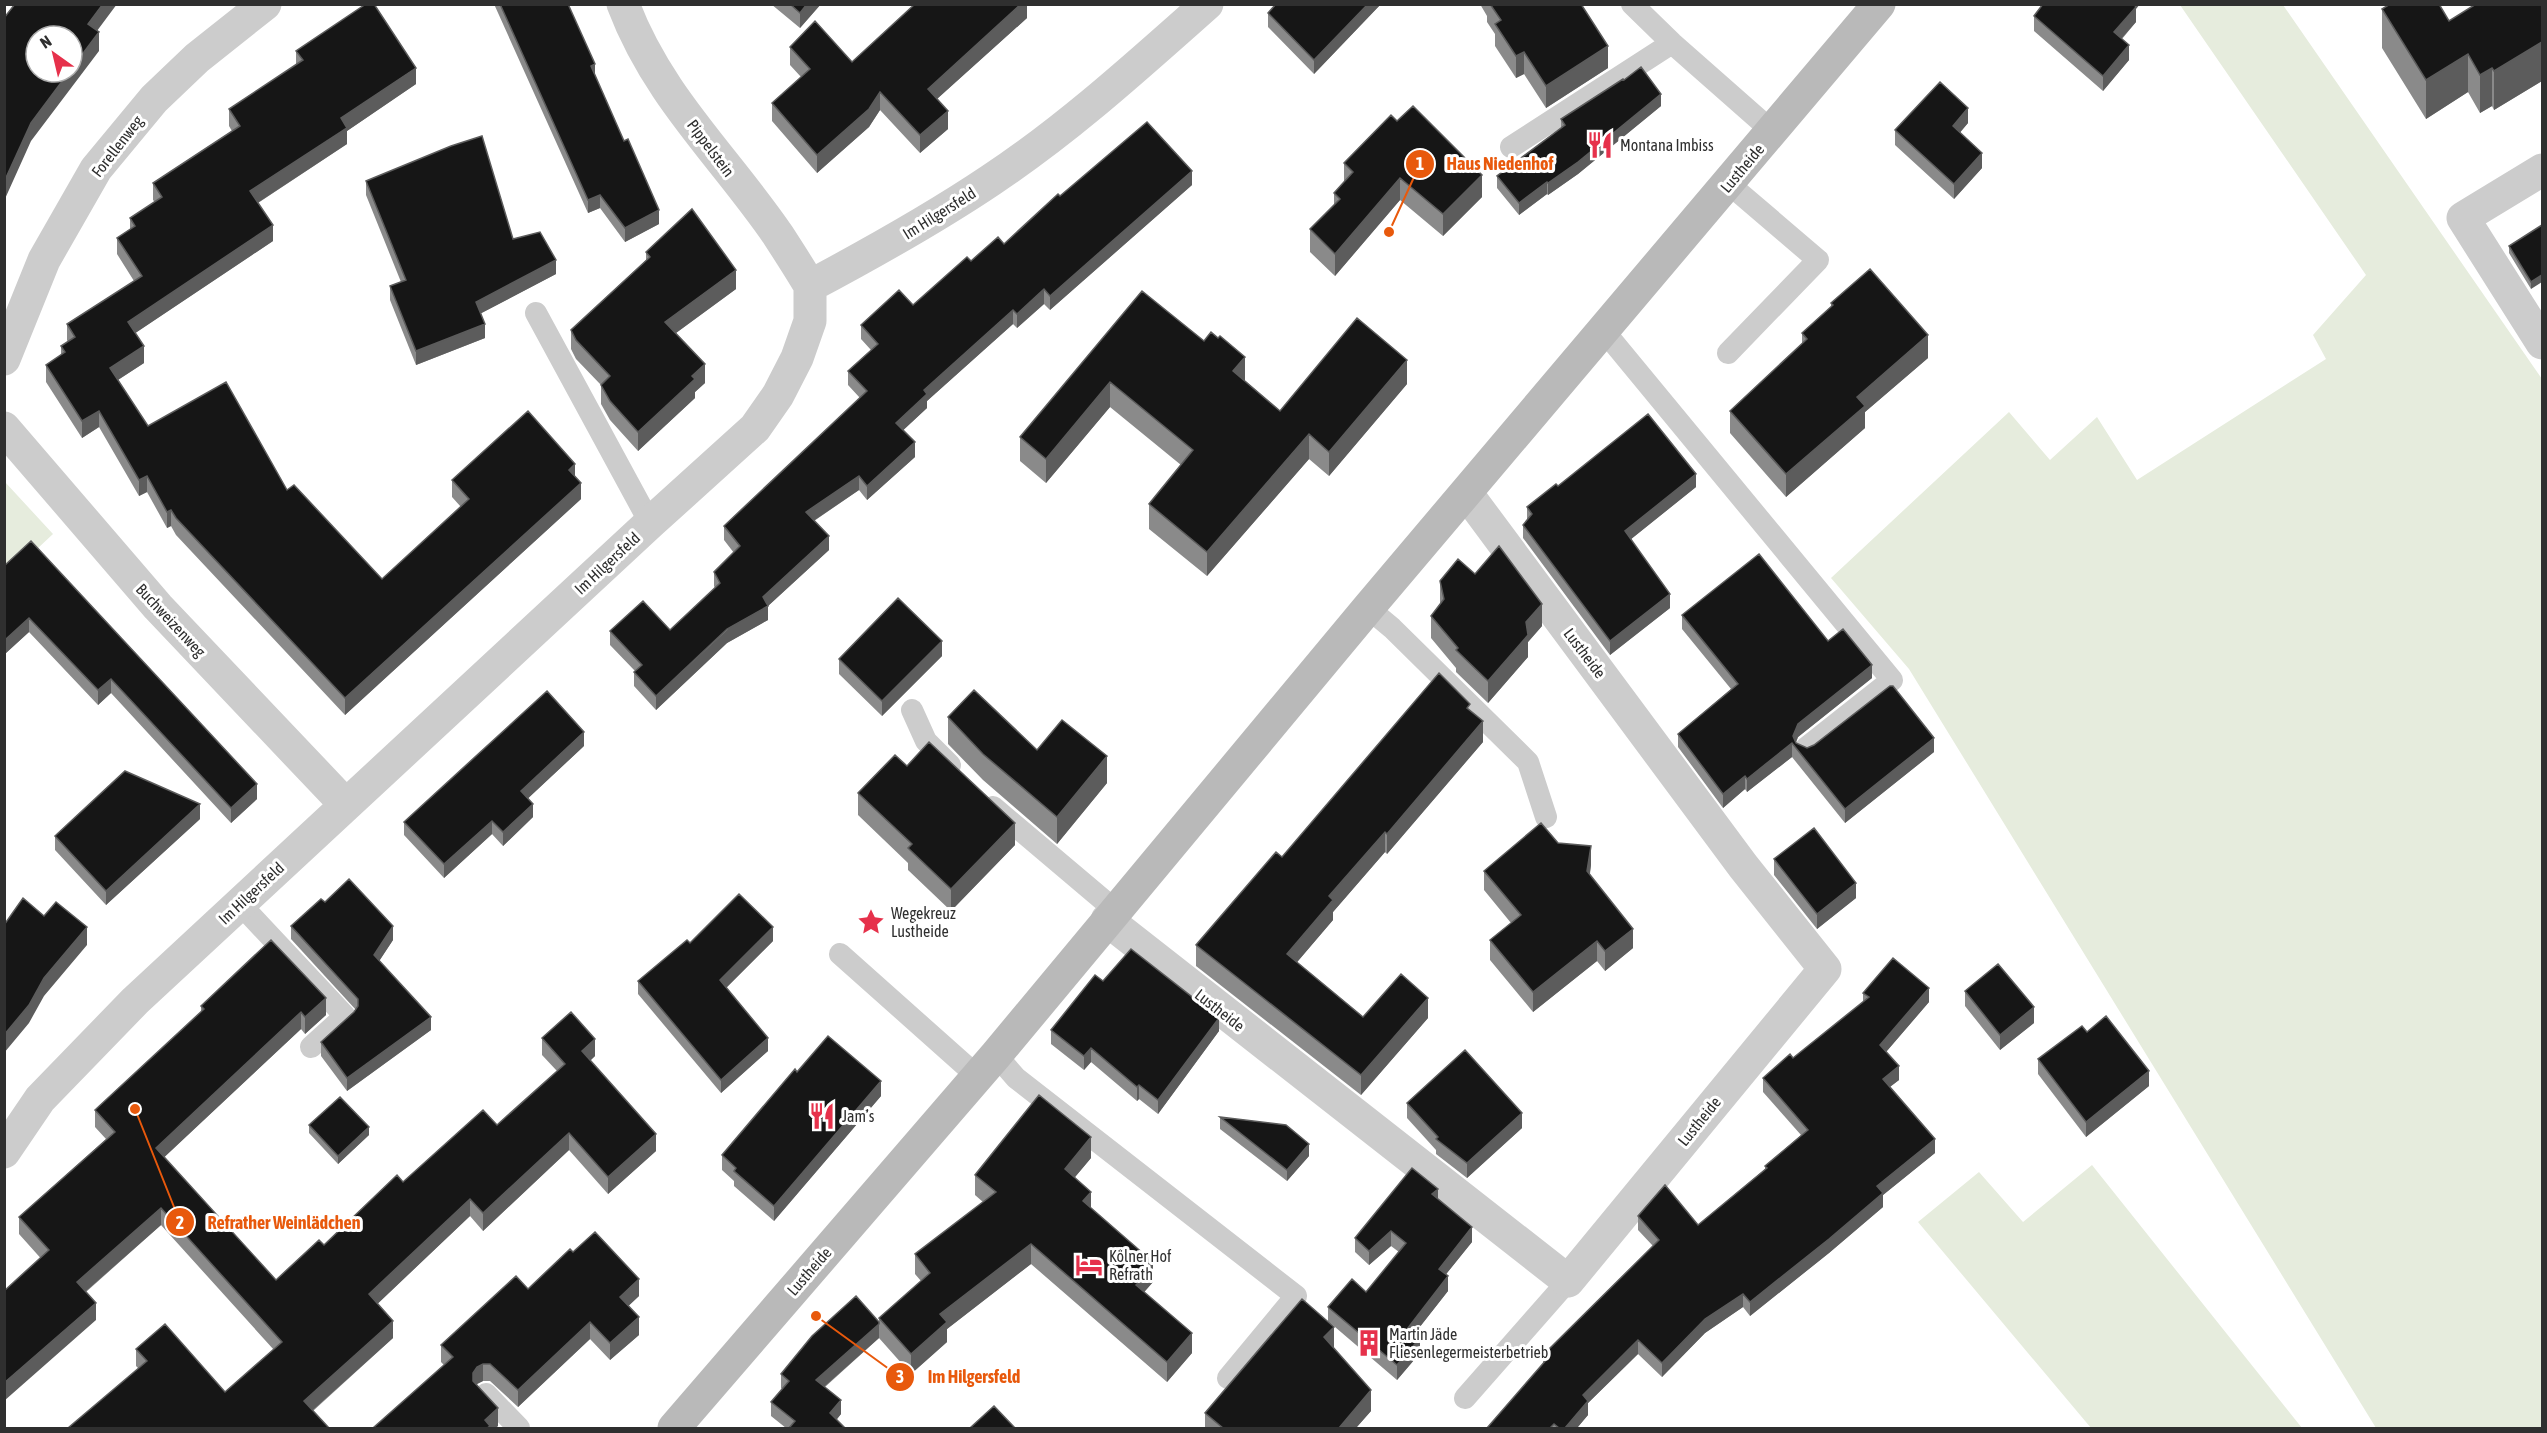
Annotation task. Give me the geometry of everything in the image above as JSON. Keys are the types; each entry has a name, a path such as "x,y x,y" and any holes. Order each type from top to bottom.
{"main road":[{"name":"Lustheide","path":"674,1428 986,1065 1368,608 1467,494 1879,4"}],"street":[{"name":"Pippelstein","path":"623,4 636,38 658,78 778,235 810,286"},
{"name":"Im Hilgersfeld","path":"4,1152 40,1099 135,1001 345,804 755,428 778,395 797,358 810,321 810,286 900,237 992,180 1082,113 1207,4"},
{"name":"Forellenweg","path":"4,359 44,260 96,169 154,99 255,7"},
{"path":"2542,170 2463,218 2542,343"},
{"name":"Buchweizenweg","path":"4,428 158,607 345,804"},
{"name":"Lustheide","path":"1111,915 1568,1281 1825,969 1743,866 1467,494"}],"lane":[{"path":"1632,4 1672,43 1773,132"},
{"path":"1511,147 1672,43"},
{"path":"1728,353 1818,260 1729,184"},
{"path":"536,313 650,523"},
{"path":"1604,331 1892,680 1806,748"},
{"path":"1368,608 1392,628 1528,762 1546,818"},
{"path":"912,710 926,741 970,786 1111,915"},
{"path":"240,904 345,1016 311,1047"},
{"path":"840,954 986,1065 1016,1078 1296,1296 1228,1378"},
{"path":"1465,1398 1568,1281"},
{"path":"486,1394 519,1428"}],"green space":[{"path":"2180,5 2283,5 2542,379 2542,1428 2376,1428 1909,669 1831,578 2009,412 2050,460 2097,417 2137,480 2326,359 2313,335 2366,275"},
{"path":"5,482 53,534 5,579"},
{"path":"2092,1165 2302,1428 2091,1428 1918,1222 1979,1172 2023,1222"}],"building":[{"path":"15,4 103,4 88,24 99,32 84,52 84,24 24,24 24,84 60,84 31,123 4,182 4,18"},
{"path":"366,4 374,4 416,68 341,118 347,128 250,191 273,225 128,322 144,346 110,368 148,426 226,382 287,490 294,485 382,579 469,499 452,480 528,411 575,464 569,470 581,483 345,698 171,510 167,512 147,476 139,480 99,411 82,421 46,365 65,352 61,346 75,337 67,324 142,276 117,238 135,226 130,218 162,197 153,183 240,126 229,109 303,60 296,51"},
{"path":"500,4 568,4 595,64 591,66 624,141 628,139 659,210 625,228 600,195 588,200"},
{"path":"790,4 807,4 800,13"},
{"path":"915,4 1021,4 928,89 948,111 920,135 880,92 869,109 817,155 772,103 810,69 790,47 815,21 852,62"},
{"path":"1276,4 1368,4 1314,60 1268,13"},
{"path":"1490,4 1581,4 1608,46 1546,86 1524,52 1516,56 1495,24 1501,20"},
{"path":"2043,4 2134,4 2136,7 2114,32 2129,45 2103,76 2034,16"},
{"path":"2390,4 2439,4 2449,21 2476,4 2542,4 2542,42 2494,71 2492,68 2480,75 2468,54 2426,80 2382,9"},
{"path":"1641,67 1661,94 1578,162 1519,203 1497,176 1565,125 1561,119"},
{"path":"1940,82 1968,108 1953,126 1982,153 1954,184 1895,130"},
{"path":"1413,106 1482,175 1443,214 1400,178 1335,254 1310,229 1340,199 1334,193 1353,172 1344,163 1391,115 1397,121"},
{"path":"1147,122 1192,171 1050,296 1044,289 1017,314 1013,310 924,390 927,394 896,423 915,442 867,486 859,476 806,512 829,536 763,597 768,606 727,629 656,696 634,672 642,665 610,631 643,601 670,630 720,583 714,572 740,546 724,526 867,391 848,371 878,344 861,325 899,290 913,305 967,257 971,261 998,237 1004,244 1058,194 1060,196"},
{"path":"482,136 513,239 540,232 556,260 476,302 485,324 416,351 390,286 406,280 366,181 451,146"},
{"path":"692,209 736,270 665,322 705,364 692,376 695,379 638,432 610,401 601,385 610,376 576,340 571,330 650,257 646,252"},
{"path":"2542,225 2542,275 2531,282 2509,246"},
{"path":"1870,269 1928,335 1857,397 1865,406 1786,474 1730,411 1807,339 1802,333 1833,305 1831,303"},
{"path":"1142,291 1204,341 1211,332 1218,338 1220,336 1245,357 1233,371 1280,411 1357,318 1407,360 1329,452 1309,434 1207,552 1149,504 1193,450 1110,382 1046,459 1020,437"},
{"path":"1648,414 1696,474 1625,531 1670,594 1610,641 1523,525 1532,514 1527,507 1556,484 1558,486"},
{"path":"31,541 257,784 231,808 111,679 98,690 29,618 6,639 4,637 4,566"},
{"path":"1499,546 1542,604 1526,622 1528,635 1488,681 1456,650 1458,648 1431,616 1444,599 1440,581 1458,559 1475,574"},
{"path":"1759,554 1828,641 1843,629 1872,665 1798,724 1793,736 1796,743 1807,748 1814,745 1890,686 1893,686 1934,738 1845,809 1792,743 1747,779 1745,776 1723,794 1678,734 1738,684 1682,615"},
{"path":"898,598 942,641 882,701 839,659"},
{"path":"1439,673 1470,704 1467,708 1483,721 1387,834 1385,832 1329,896 1333,900 1287,954 1363,1017 1401,974 1428,998 1361,1075 1196,945 1276,852 1282,857"},
{"path":"974,690 1037,750 1062,720 1107,756 1057,817 983,754 948,717"},
{"path":"547,691 584,732 521,791 533,804 503,832 492,821 444,864 404,822"},
{"path":"929,742 1015,823 951,889 908,848 912,844 858,793 895,755 907,766"},
{"path":"125,771 200,804 106,891 55,836"},
{"path":"1541,823 1558,843 1591,846 1587,871 1633,929 1605,951 1597,941 1533,992 1490,940 1521,915 1484,871"},
{"path":"1814,828 1856,883 1817,914 1774,859"},
{"path":"349,879 393,926 374,955 431,1017 347,1078 321,1042 354,1012 358,1006 358,999 291,926 321,899 325,902"},
{"path":"739,894 773,927 720,980 768,1038 721,1080 638,981 687,940 690,943"},
{"path":"23,898 44,916 56,902 87,927 44,978 29,1005 4,1035 4,925"},
{"path":"271,940 326,998 305,1017 301,1012 156,1148 276,1280 319,1240 324,1245 397,1175 403,1182 483,1110 497,1125 565,1064 542,1038 571,1012 595,1039 582,1051 656,1134 608,1177 569,1133 483,1213 470,1199 369,1294 393,1321 304,1401 329,1428 68,1428 147,1361 136,1349 165,1324 225,1392 282,1342 161,1208 77,1282 96,1303 4,1383 4,1291 49,1250 19,1217 115,1132 95,1110 204,1009 201,1006"},
{"path":"1131,949 1219,1018 1158,1100 1139,1085 1137,1087 1091,1048 1084,1056 1051,1030 1095,975 1103,981"},
{"path":"1893,958 1929,988 1880,1045 1899,1066 1883,1079 1935,1139 1877,1186 1883,1193 1829,1239 1750,1302 1743,1294 1705,1319 1662,1363 1638,1340 1583,1395 1588,1401 1565,1428 1559,1428 1554,1424 1550,1428 1487,1428 1547,1359 1543,1355 1659,1240 1638,1216 1665,1185 1698,1225 1767,1168 1765,1166 1808,1130 1763,1078 1790,1054 1793,1058 1869,997 1863,993"},
{"path":"1998,964 2034,1007 2000,1035 1965,991"},
{"path":"2106,1016 2149,1071 2086,1122 2038,1059 2082,1026 2087,1032"},
{"path":"828,1036 881,1081 774,1206 734,1171 736,1168 722,1155 795,1069 797,1072"},
{"path":"1465,1050 1522,1113 1467,1163 1436,1139 1438,1137 1407,1103"},
{"path":"1039,1095 1091,1137 1065,1169 1091,1192 1083,1201 1153,1262 1137,1280 1139,1282 1136,1285 1192,1333 1167,1362 1031,1244 940,1314 947,1322 911,1354 879,1318 930,1273 915,1254 996,1192 975,1175"},
{"path":"340,1097 369,1127 338,1156 309,1125"},
{"path":"1220,1117 1286,1125 1309,1144 1287,1170"},
{"path":"1412,1168 1438,1189 1432,1194 1472,1227 1439,1269 1448,1276 1408,1328 1420,1338 1397,1365 1328,1307 1352,1279 1366,1292 1406,1243 1391,1231 1369,1251 1355,1238"},
{"path":"595,1232 639,1279 620,1297 639,1317 610,1343 590,1322 518,1390 490,1364 477,1367 473,1373 473,1381 498,1408 485,1420 490,1426 487,1428 373,1428 453,1357 441,1345 516,1276 528,1289 570,1249 573,1252"},
{"path":"856,1296 879,1324 816,1380 841,1400 830,1413 845,1428 789,1428 795,1421 771,1402 789,1381 781,1374 812,1336"},
{"path":"1302,1299 1334,1327 1324,1337 1371,1390 1339,1428 1223,1428 1205,1413"},
{"path":"994,1406 1015,1428 970,1428"}],"place":[{"name":"Montana Imbiss","path":"1600,145"},
{"name":"Haus Niedenhof","path":"1389,232"},
{"name":"Wegekreuz Lustheide","path":"871,922"},
{"name":"Refrather Weinlädchen","path":"135,1109"},
{"name":"Jam’s","path":"822,1116"},
{"name":"Kölner Hof Refrath","path":"1089,1265"},
{"name":"Im Hilgersfeld","path":"816,1316"},
{"name":"Martin Jäde Fliesenlegermeisterbetrieb","path":"1369,1343"}]}
